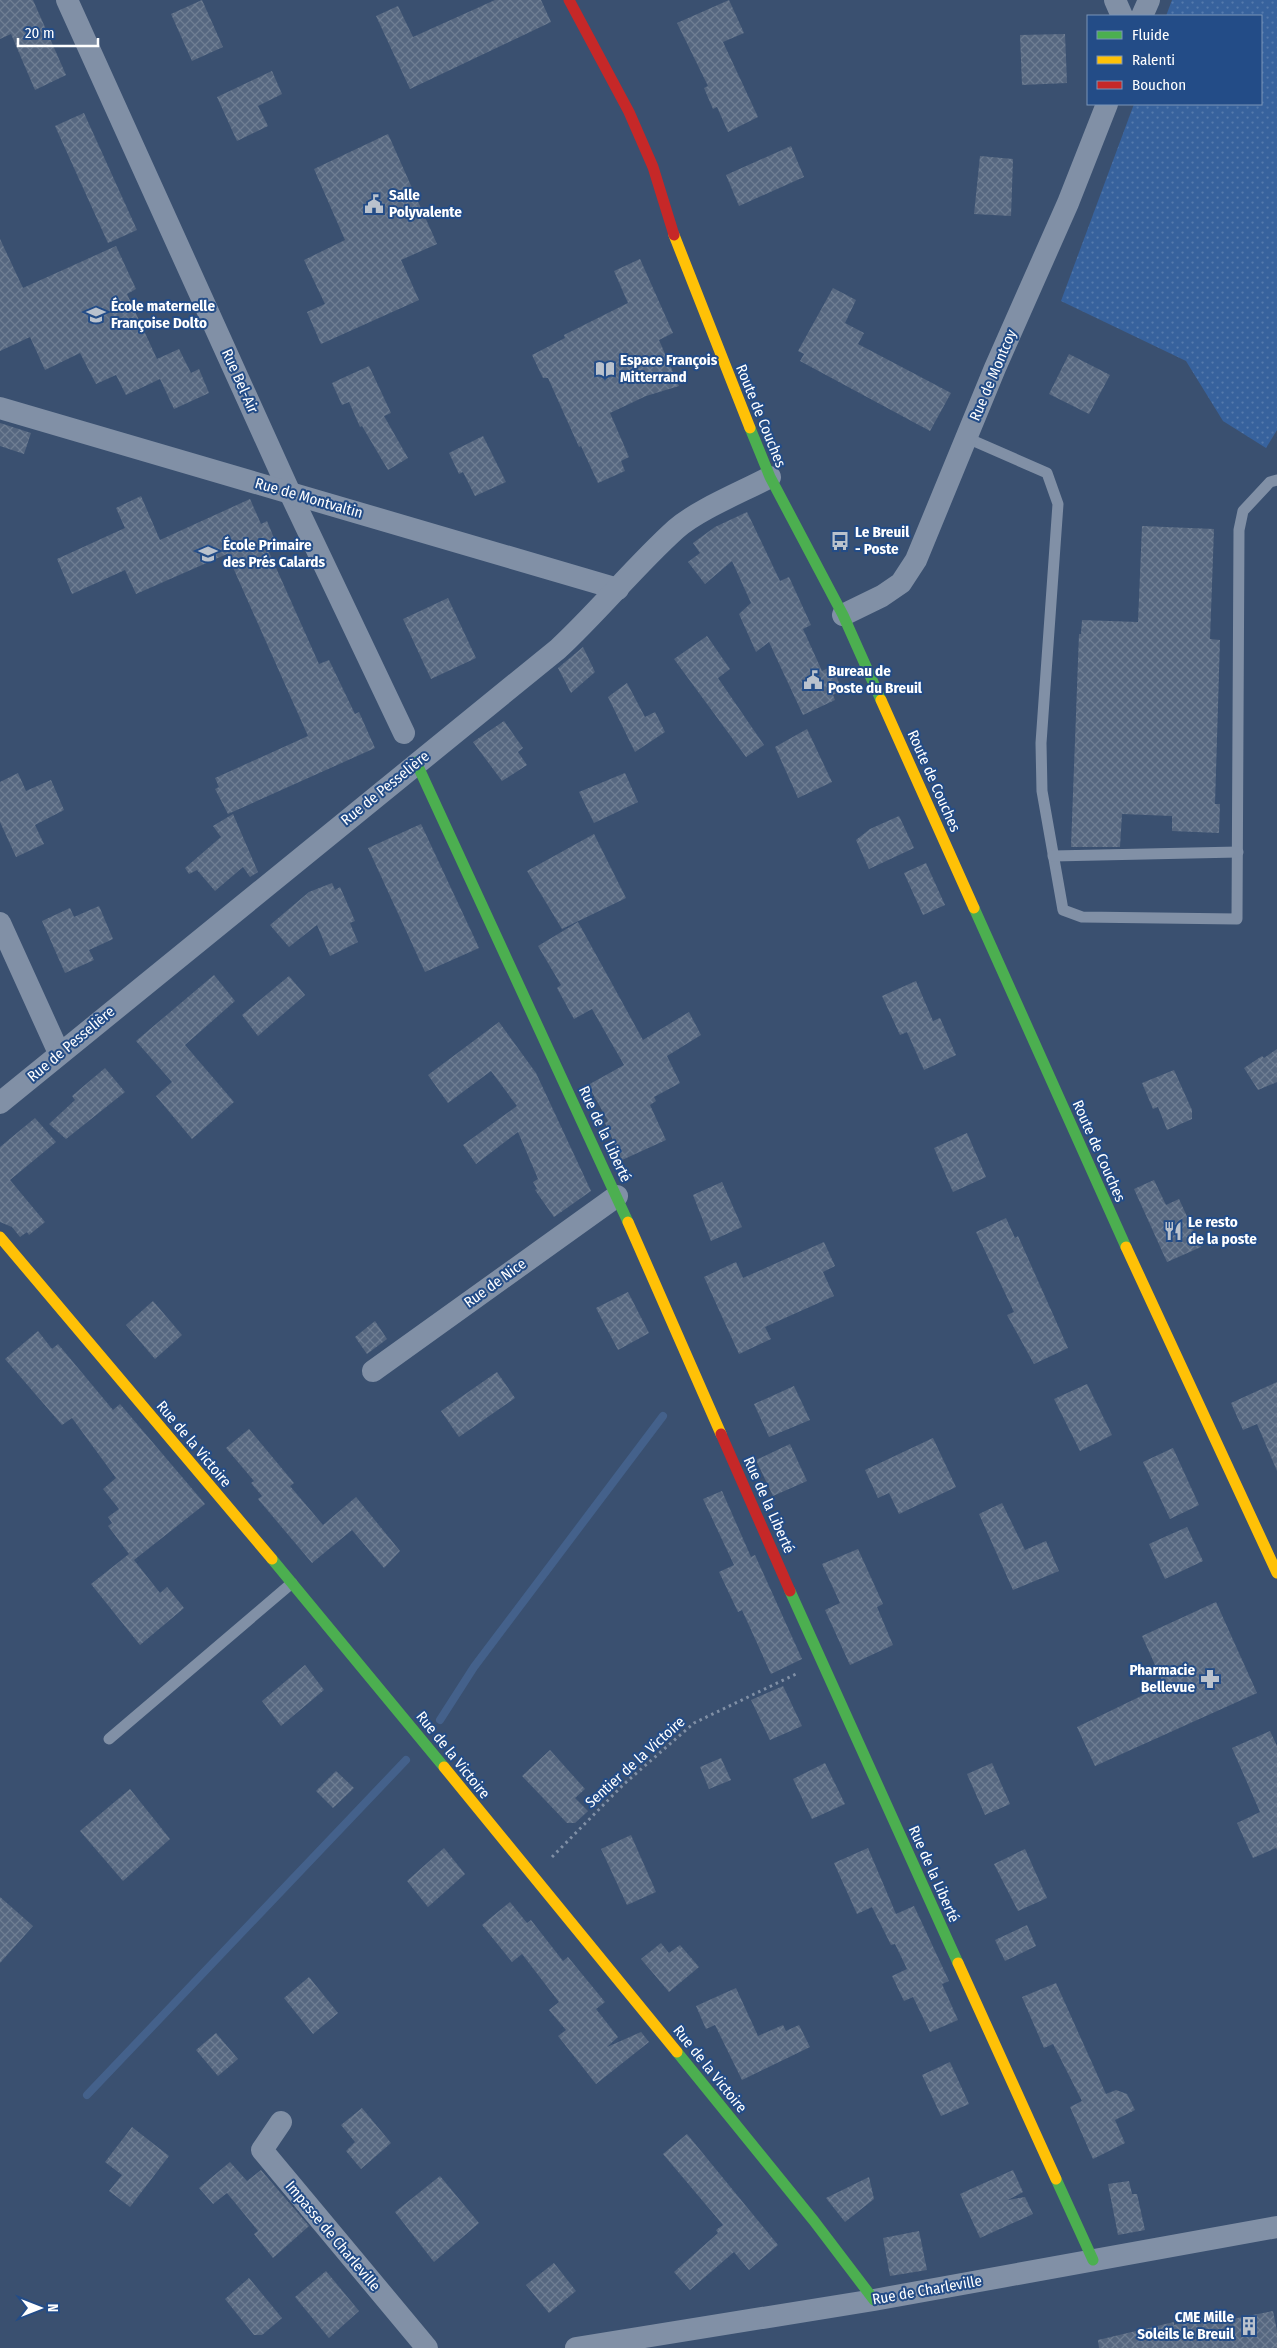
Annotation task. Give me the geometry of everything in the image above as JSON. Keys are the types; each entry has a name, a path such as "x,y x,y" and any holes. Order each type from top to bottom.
{"street":[{"name":"Rue Bel-Air","path":"67,0 290,492 404,733"},
{"name":"Route de Couches","path":"570,0 629,112 649,158 676,240 770,477 843,615 1121,1237 1277,1573"},
{"path":"1115,0 1122,15"},
{"path":"1142,15 1149,0"},
{"name":"Rue de Montcoy","path":"843,615 882,596 901,583 916,560 995,368 1068,203 1108,105"},
{"name":"Rue de Montvaltin","path":"0,408 618,589"},
{"name":"Rue de Pesselière","path":"0,1103 416,762 558,649 677,528 697,515 770,477"},
{"name":"Rue de la Liberté","path":"416,762 617,1196 822,1662 1092,2260"},
{"path":"0,923 59,1053"},
{"name":"Rue de Nice","path":"373,1371 617,1196"},
{"name":"Rue de la Victoire","path":"0,1237 292,1583 533,1876 814,2221 874,2300"},
{"name":"Impasse de Charleville","path":"281,2122 262,2150 427,2348"},
{"name":"Rue de Charleville","path":"576,2348 874,2300 1277,2226"}],"lane":[{"path":"967,438 1047,473 1058,504 1041,743 1042,791 1062,910 1082,917 1237,919 1239,530 1243,511 1270,482 1277,480"},
{"path":"1053,856 1238,852"},
{"path":"109,1739 292,1583"}],"path":[{"name":"Sentier de la Victoire","path":"533,1876 624,1784 694,1723 822,1662"}],"shaded area":[{"path":"1172,0 1277,0 1277,430 1266,448 1223,421 1186,361 1061,301 1134,105 1262,105 1262,15 1166,15"}],"building":[{"path":"0,0 33,0 66,75 35,90 11,34 0,39"},
{"path":"202,0 223,47 192,61 171,14"},
{"path":"495,0 541,0 551,22 410,89 376,16 398,6 413,37"},
{"path":"729,0 744,33 723,42 758,117 728,132 717,107 713,109 704,88 708,86 677,23"},
{"path":"1065,34 1067,83 1022,85 1020,35"},
{"path":"272,71 282,94 258,106 268,126 237,141 217,97"},
{"path":"84,113 137,230 108,243 55,126"},
{"name":"Salle Polyvalente","path":"388,134 437,244 401,260 419,300 321,344 307,312 325,304 304,260 345,240 314,169"},
{"path":"791,146 804,177 739,206 726,175"},
{"path":"980,156 1013,159 1011,216 974,214"},
{"path":"0,239 23,288 116,246 136,289 127,294 157,359 179,349 191,373 199,369 209,393 174,409 160,379 126,395 116,375 96,384 80,353 45,370 30,337 0,351"},
{"name":"Espace François Mitterrand","path":"640,259 673,333 659,340 679,386 646,396 610,413 629,457 621,461 625,471 598,483 581,446 579,447 548,378 543,378 532,355 565,338 564,335 628,303 614,271"},
{"path":"833,288 856,300 845,323 864,333 858,344 951,393 930,431 800,361 804,354 798,351"},
{"path":"1069,354 1110,375 1089,414 1049,394"},
{"path":"369,366 391,413 384,416 408,458 388,470 362,426 360,427 349,402 342,405 332,383"},
{"path":"0,423 31,433 24,454 0,446"},
{"path":"483,436 506,482 475,496 463,472 459,474 449,453"},
{"path":"141,496 160,540 250,499 261,524 267,521 278,548 269,552 319,664 329,660 355,714 359,712 375,748 228,814 215,789 219,787 215,778 308,736 227,554 136,594 125,570 72,594 57,559 125,528 116,508"},
{"path":"747,512 780,581 789,577 811,625 803,629 822,671 832,666 842,690 833,695 835,700 803,715 769,642 756,652 739,614 751,603 732,561 705,584 688,562 700,553 693,543 715,527"},
{"path":"1142,526 1214,529 1210,639 1220,640 1215,804 1220,804 1219,833 1172,831 1172,816 1122,814 1120,847 1071,847 1079,634 1081,634 1082,620 1138,622"},
{"path":"448,598 476,658 431,679 403,619"},
{"path":"707,636 730,669 718,678 764,745 746,757 674,659"},
{"path":"583,647 595,672 571,693 558,668"},
{"path":"627,683 645,717 655,712 665,732 635,752 608,697"},
{"path":"504,721 523,748 518,752 527,765 502,781 473,742"},
{"path":"807,729 832,782 798,798 775,747"},
{"path":"18,773 26,791 51,780 64,810 35,825 44,844 16,857 0,822 0,782"},
{"path":"625,773 638,802 594,823 579,792"},
{"path":"233,814 258,872 250,877 243,867 215,891 197,870 189,874 185,868 221,837 213,826"},
{"path":"899,816 914,848 869,869 856,840 870,829"},
{"path":"421,824 479,948 425,972 368,848"},
{"path":"594,834 626,898 562,929 527,871"},
{"path":"926,863 945,905 923,915 904,873"},
{"path":"332,883 335,890 340,887 355,921 350,923 358,942 330,956 317,925 289,947 270,925 309,892"},
{"path":"99,906 113,939 89,950 94,960 65,973 42,921 70,908 74,917"},
{"path":"578,922 643,1040 689,1012 701,1035 667,1056 680,1083 654,1097 656,1101 650,1105 666,1140 622,1160 605,1123 608,1121 588,1085 624,1065 592,1009 574,1019 557,988 561,985 538,946"},
{"path":"214,975 235,1001 185,1045 234,1102 192,1139 156,1096 172,1082 136,1041"},
{"path":"289,976 305,995 258,1036 242,1015"},
{"path":"916,981 933,1021 940,1018 956,1055 924,1070 907,1032 900,1035 882,996"},
{"path":"499,1022 536,1073 591,1191 554,1217 535,1190 537,1189 533,1182 538,1179 518,1132 476,1164 463,1145 517,1106 491,1071 448,1103 428,1075"},
{"path":"1277,1049 1277,1082 1258,1090 1244,1068"},
{"path":"105,1068 125,1092 66,1139 49,1124 75,1100 72,1096"},
{"path":"1174,1070 1192,1110 1192,1119 1167,1130 1158,1107 1153,1109 1142,1083"},
{"path":"35,1118 56,1142 10,1180 45,1222 29,1235 27,1232 20,1237 12,1227 0,1222 0,1147"},
{"path":"967,1133 986,1177 953,1192 934,1148"},
{"name":"Le resto de la poste","path":"1154,1180 1166,1205 1179,1199 1201,1247 1167,1262 1134,1189"},
{"path":"722,1182 742,1227 711,1241 693,1195"},
{"path":"1006,1218 1015,1238 1018,1236 1068,1348 1034,1364 1007,1315 1014,1312 976,1232"},
{"path":"824,1242 835,1266 823,1272 834,1296 765,1327 771,1339 739,1354 704,1277 736,1262 743,1278"},
{"path":"628,1292 649,1333 618,1350 596,1308"},
{"path":"153,1301 182,1335 155,1359 126,1325"},
{"path":"375,1321 387,1339 367,1354 355,1337"},
{"path":"38,1331 52,1349 58,1344 113,1410 120,1404 205,1504 134,1560 160,1593 167,1587 184,1608 140,1645 91,1584 129,1554 108,1526 112,1523 108,1517 119,1509 103,1489 116,1478 72,1418 62,1425 5,1359"},
{"path":"497,1372 515,1398 459,1437 441,1411"},
{"path":"1277,1382 1277,1471 1257,1424 1243,1430 1231,1403"},
{"path":"1087,1384 1112,1435 1080,1451 1054,1399"},
{"path":"794,1386 810,1420 769,1437 754,1404"},
{"path":"249,1429 294,1483 290,1486 323,1525 356,1497 400,1551 384,1568 352,1530 312,1563 258,1499 262,1496 251,1483 254,1481 226,1448"},
{"path":"933,1438 956,1487 899,1514 889,1493 878,1498 865,1470"},
{"path":"790,1444 807,1481 773,1496 756,1460"},
{"path":"1173,1448 1199,1505 1170,1519 1143,1462"},
{"path":"722,1491 751,1557 755,1555 802,1659 771,1674 742,1610 738,1612 719,1572 734,1565 703,1499"},
{"path":"1002,1503 1025,1550 1046,1541 1059,1571 1013,1590 979,1514"},
{"path":"1187,1527 1203,1561 1165,1579 1149,1544"},
{"path":"858,1549 883,1604 877,1607 893,1645 850,1665 825,1610 840,1603 822,1564"},
{"path":"1216,1602 1257,1693 1095,1766 1077,1727 1164,1685 1142,1636"},
{"path":"305,1665 324,1690 281,1726 262,1701"},
{"path":"783,1686 802,1726 770,1740 751,1700"},
{"path":"1270,1731 1277,1746 1277,1850 1276,1848 1253,1858 1237,1823 1260,1812 1232,1748"},
{"path":"550,1750 585,1789 575,1798 588,1811 575,1823 567,1823 522,1776"},
{"path":"721,1758 731,1780 709,1789 700,1767"},
{"path":"825,1763 845,1804 812,1819 793,1779"},
{"path":"992,1763 1010,1804 985,1815 967,1774"},
{"path":"336,1771 354,1788 333,1808 316,1791"},
{"path":"130,1789 170,1839 123,1881 80,1831"},
{"path":"631,1835 656,1892 627,1905 601,1849"},
{"path":"444,1848 465,1874 428,1907 407,1881"},
{"path":"868,1848 896,1914 914,1906 949,1981 942,1984 958,2020 930,2032 913,1997 904,2001 892,1976 907,1969 895,1944 891,1945 872,1907 857,1914 834,1863"},
{"path":"1025,1849 1047,1898 1018,1911 994,1864"},
{"path":"0,1897 33,1926 0,1963"},
{"path":"510,1902 527,1923 531,1920 563,1961 568,1957 605,2002 596,2009 618,2037 607,2047 641,2032 649,2042 596,2084 558,2036 566,2030 549,2010 559,2002 522,1954 512,1962 482,1925"},
{"path":"1027,1925 1036,1946 1005,1961 995,1940"},
{"path":"661,1943 669,1953 680,1945 699,1967 669,1992 641,1959"},
{"path":"309,1977 338,2013 313,2034 284,1998"},
{"path":"1056,1983 1106,2094 1116,2090 1127,2094 1135,2110 1115,2120 1125,2143 1093,2159 1070,2107 1082,2101 1053,2044 1044,2048 1022,1997"},
{"path":"736,1988 758,2036 783,2025 786,2031 799,2025 810,2047 742,2080 715,2025 706,2029 696,2006"},
{"path":"216,2033 238,2059 218,2076 196,2050"},
{"path":"950,2062 969,2104 941,2116 922,2075"},
{"path":"362,2108 391,2143 361,2169 346,2151 355,2142 341,2125"},
{"path":"132,2127 169,2156 130,2207 109,2191 122,2175 105,2162"},
{"path":"687,2134 778,2245 749,2270 734,2252 690,2290 674,2272 718,2233 716,2230 723,2225 663,2154"},
{"path":"230,2162 247,2181 261,2170 309,2226 273,2258 254,2234 258,2231 227,2193 213,2204 199,2188"},
{"path":"1013,2170 1023,2192 1008,2200 1025,2197 1033,2214 980,2238 960,2194"},
{"path":"440,2176 479,2223 434,2262 395,2212"},
{"path":"869,2177 874,2199 845,2222 826,2198"},
{"path":"1129,2181 1132,2194 1137,2194 1145,2230 1118,2235 1108,2184"},
{"path":"919,2231 927,2270 890,2276 883,2238"},
{"path":"554,2263 576,2291 549,2313 526,2285"},
{"path":"326,2271 359,2311 329,2338 295,2297"},
{"path":"249,2278 282,2318 262,2335 254,2335 225,2299"},
{"path":"1273,2311 1277,2331 1277,2348 1099,2348 1098,2340 1174,2322 1174,2325 1219,2314 1222,2321"}],"waterway":[{"path":"440,1720 474,1667 663,1416"},
{"path":"87,2095 406,1760"}],"traffic: fast":[{"path":"750,428 770,477 843,615 881,700"},
{"path":"416,762 628,1222"},
{"path":"974,908 1126,1247"},
{"path":"272,1559 444,1767"},
{"path":"790,1591 958,1963"},
{"path":"677,2052 814,2221 874,2300"},
{"path":"1056,2179 1093,2260"}],"traffic: slow":[{"path":"674,235 750,428"},
{"path":"881,700 974,908"},
{"path":"628,1222 721,1434"},
{"path":"0,1237 272,1559"},
{"path":"1126,1247 1277,1573"},
{"path":"444,1767 677,2052"},
{"path":"958,1963 1056,2179"}],"traffic: jam":[{"path":"569,0 629,112 653,167 674,235"},
{"path":"721,1434 790,1591"}],"place":[{"name":"Salle Polyvalente","path":"374,204"},
{"name":"École maternelle Françoise Dolto","path":"96,315"},
{"name":"Espace François Mitterrand","path":"605,369"},
{"name":"Le Breuil - Poste","path":"840,541"},
{"name":"École Primaire des Prés Calards","path":"208,554"},
{"name":"Bureau de Poste du Breuil","path":"813,680"},
{"name":"Le resto de la poste","path":"1173,1231"},
{"name":"Pharmacie Bellevue","path":"1210,1679"},
{"name":"CME Mille Soleils le Breuil","path":"1249,2326"}]}
